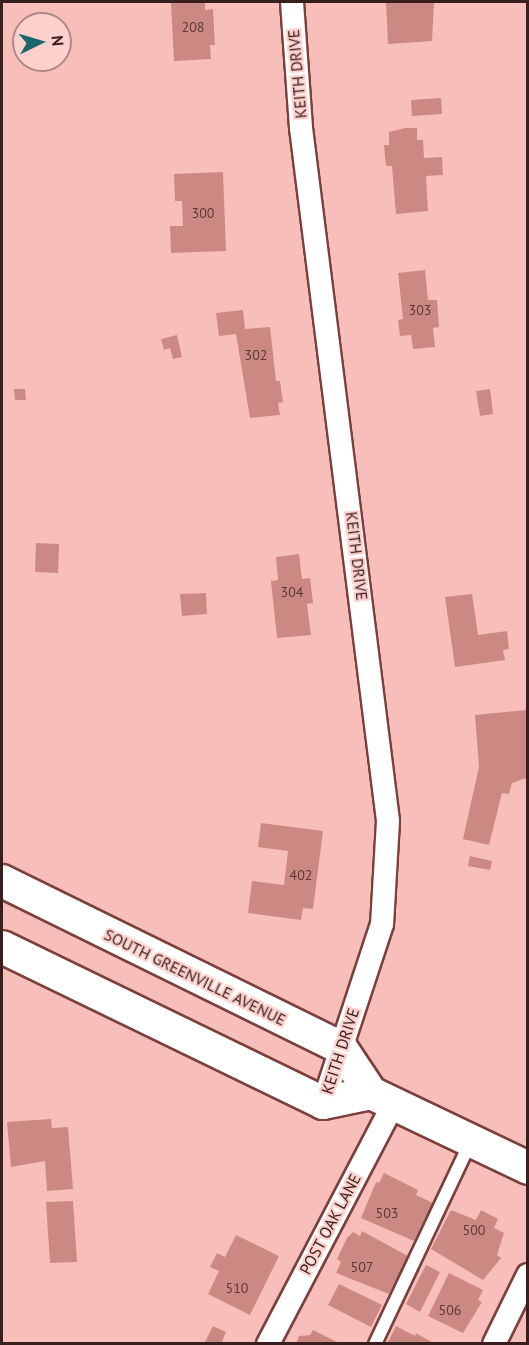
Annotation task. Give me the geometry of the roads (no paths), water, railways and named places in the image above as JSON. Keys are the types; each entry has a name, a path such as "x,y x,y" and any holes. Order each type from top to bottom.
{"main road":[{"name":"SOUTH GREENVILLE AVENUE","path":"2,882 341,1048"},
{"path":"2,947 323,1103 382,1099"},
{"path":"341,1048 382,1099 528,1168"}],"street":[{"name":"KEITH DRIVE","path":"292,2 301,128 388,821 382,924 323,1103"},
{"name":"POST OAK LANE","path":"268,1344 382,1099"},
{"path":"494,1344 528,1275"}],"lane":[{"path":"375,1344 471,1141"}]}
